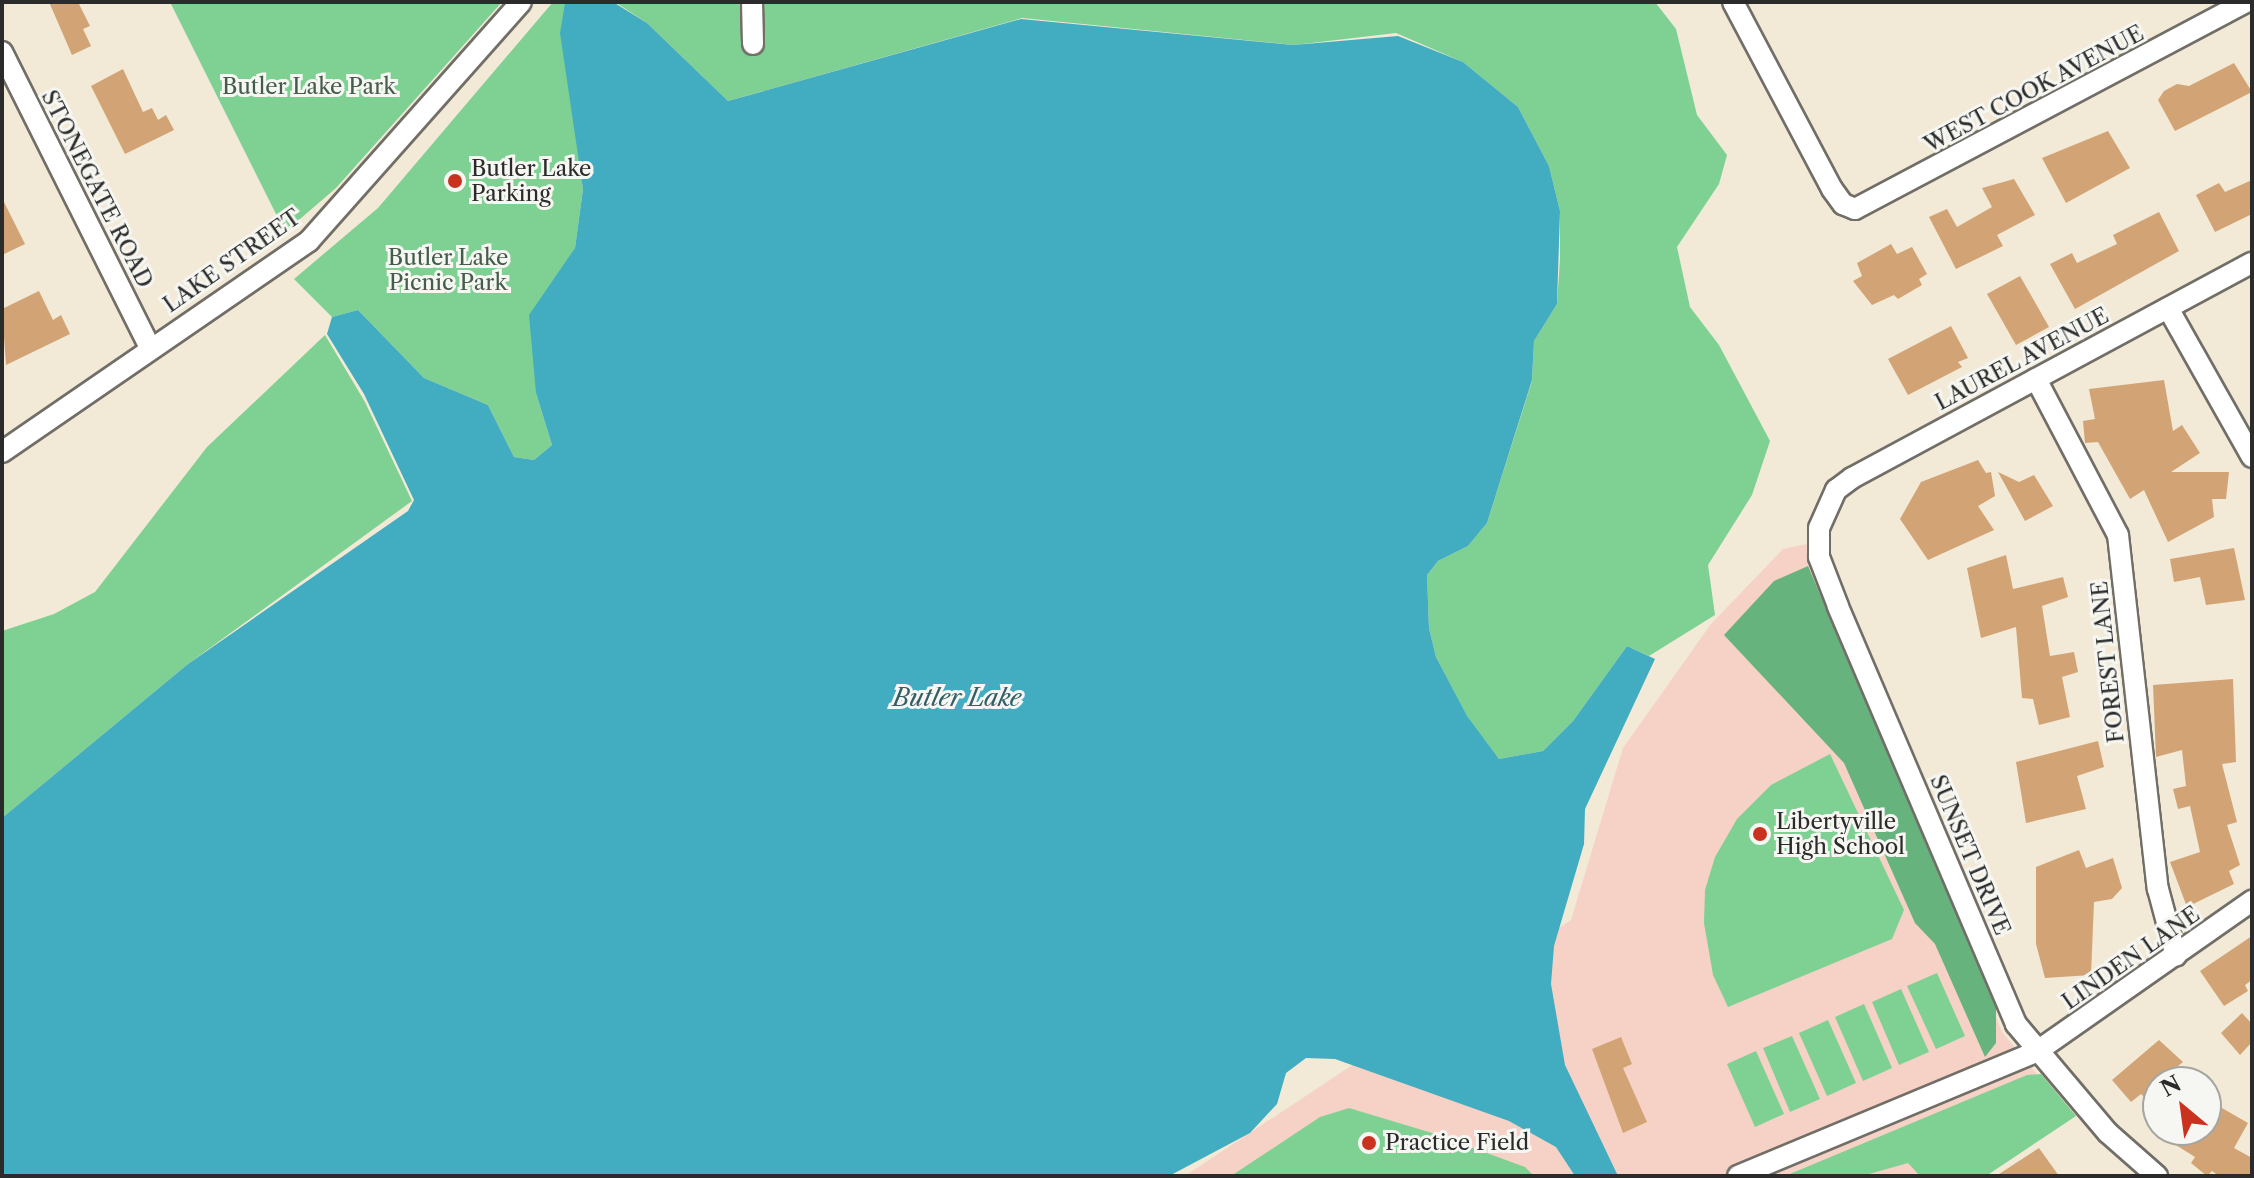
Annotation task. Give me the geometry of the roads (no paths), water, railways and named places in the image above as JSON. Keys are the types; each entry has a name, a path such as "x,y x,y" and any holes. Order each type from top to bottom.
{"street":[{"name":"LAKE STREET","path":"2,452 309,241 521,2"},
{"path":"752,2 753,44"},
{"name":"WEST COOK AVENUE","path":"1733,2 1843,204 1866,206 2224,7 2246,2"},
{"name":"STONEGATE ROAD","path":"2,52 150,348"},
{"name":"LAUREL AVENUE","path":"1824,509 1836,490 1852,478 2252,263"},
{"path":"2168,308 2252,457"},
{"name":"FOREST LANE","path":"2036,379 2118,535 2158,889 2176,956"},
{"name":"SUNSET DRIVE","path":"1824,509 1819,557 2016,1024 2036,1052 2108,1133 2157,1176"},
{"name":"LINDEN LANE","path":"1738,1176 2036,1052 2252,901"}],"water":[{"name":"Butler Lake","path":"613,2 647,23 728,101 1021,19 1293,45 1398,36 1463,62 1518,107 1549,166 1560,211 1557,304 1534,341 1532,380 1487,523 1468,546 1438,561 1427,575 1429,628 1436,657 1467,716 1499,759 1543,751 1573,721 1627,646 1655,659 1585,809 1584,844 1554,946 1551,984 1565,1065 1618,1176 1575,1176 1556,1147 1509,1121 1335,1059 1306,1058 1286,1073 1277,1104 1250,1133 1169,1176 2,1176 2,818 188,664 408,511 414,500 364,394 327,334 332,317 358,310 424,378 488,405 514,457 534,460 552,445 536,393 529,315 575,248 583,189 560,33 565,3"}],"place":[{"name":"Butler Lake Parking","path":"455,181"},
{"name":"Libertyville High School","path":"1760,834"},
{"name":"Practice Field","path":"1369,1143"}],"park label":[{"name":"Butler Lake Park","path":"309,87"},
{"name":"Butler Lake Picnic Park","path":"448,270"}]}
